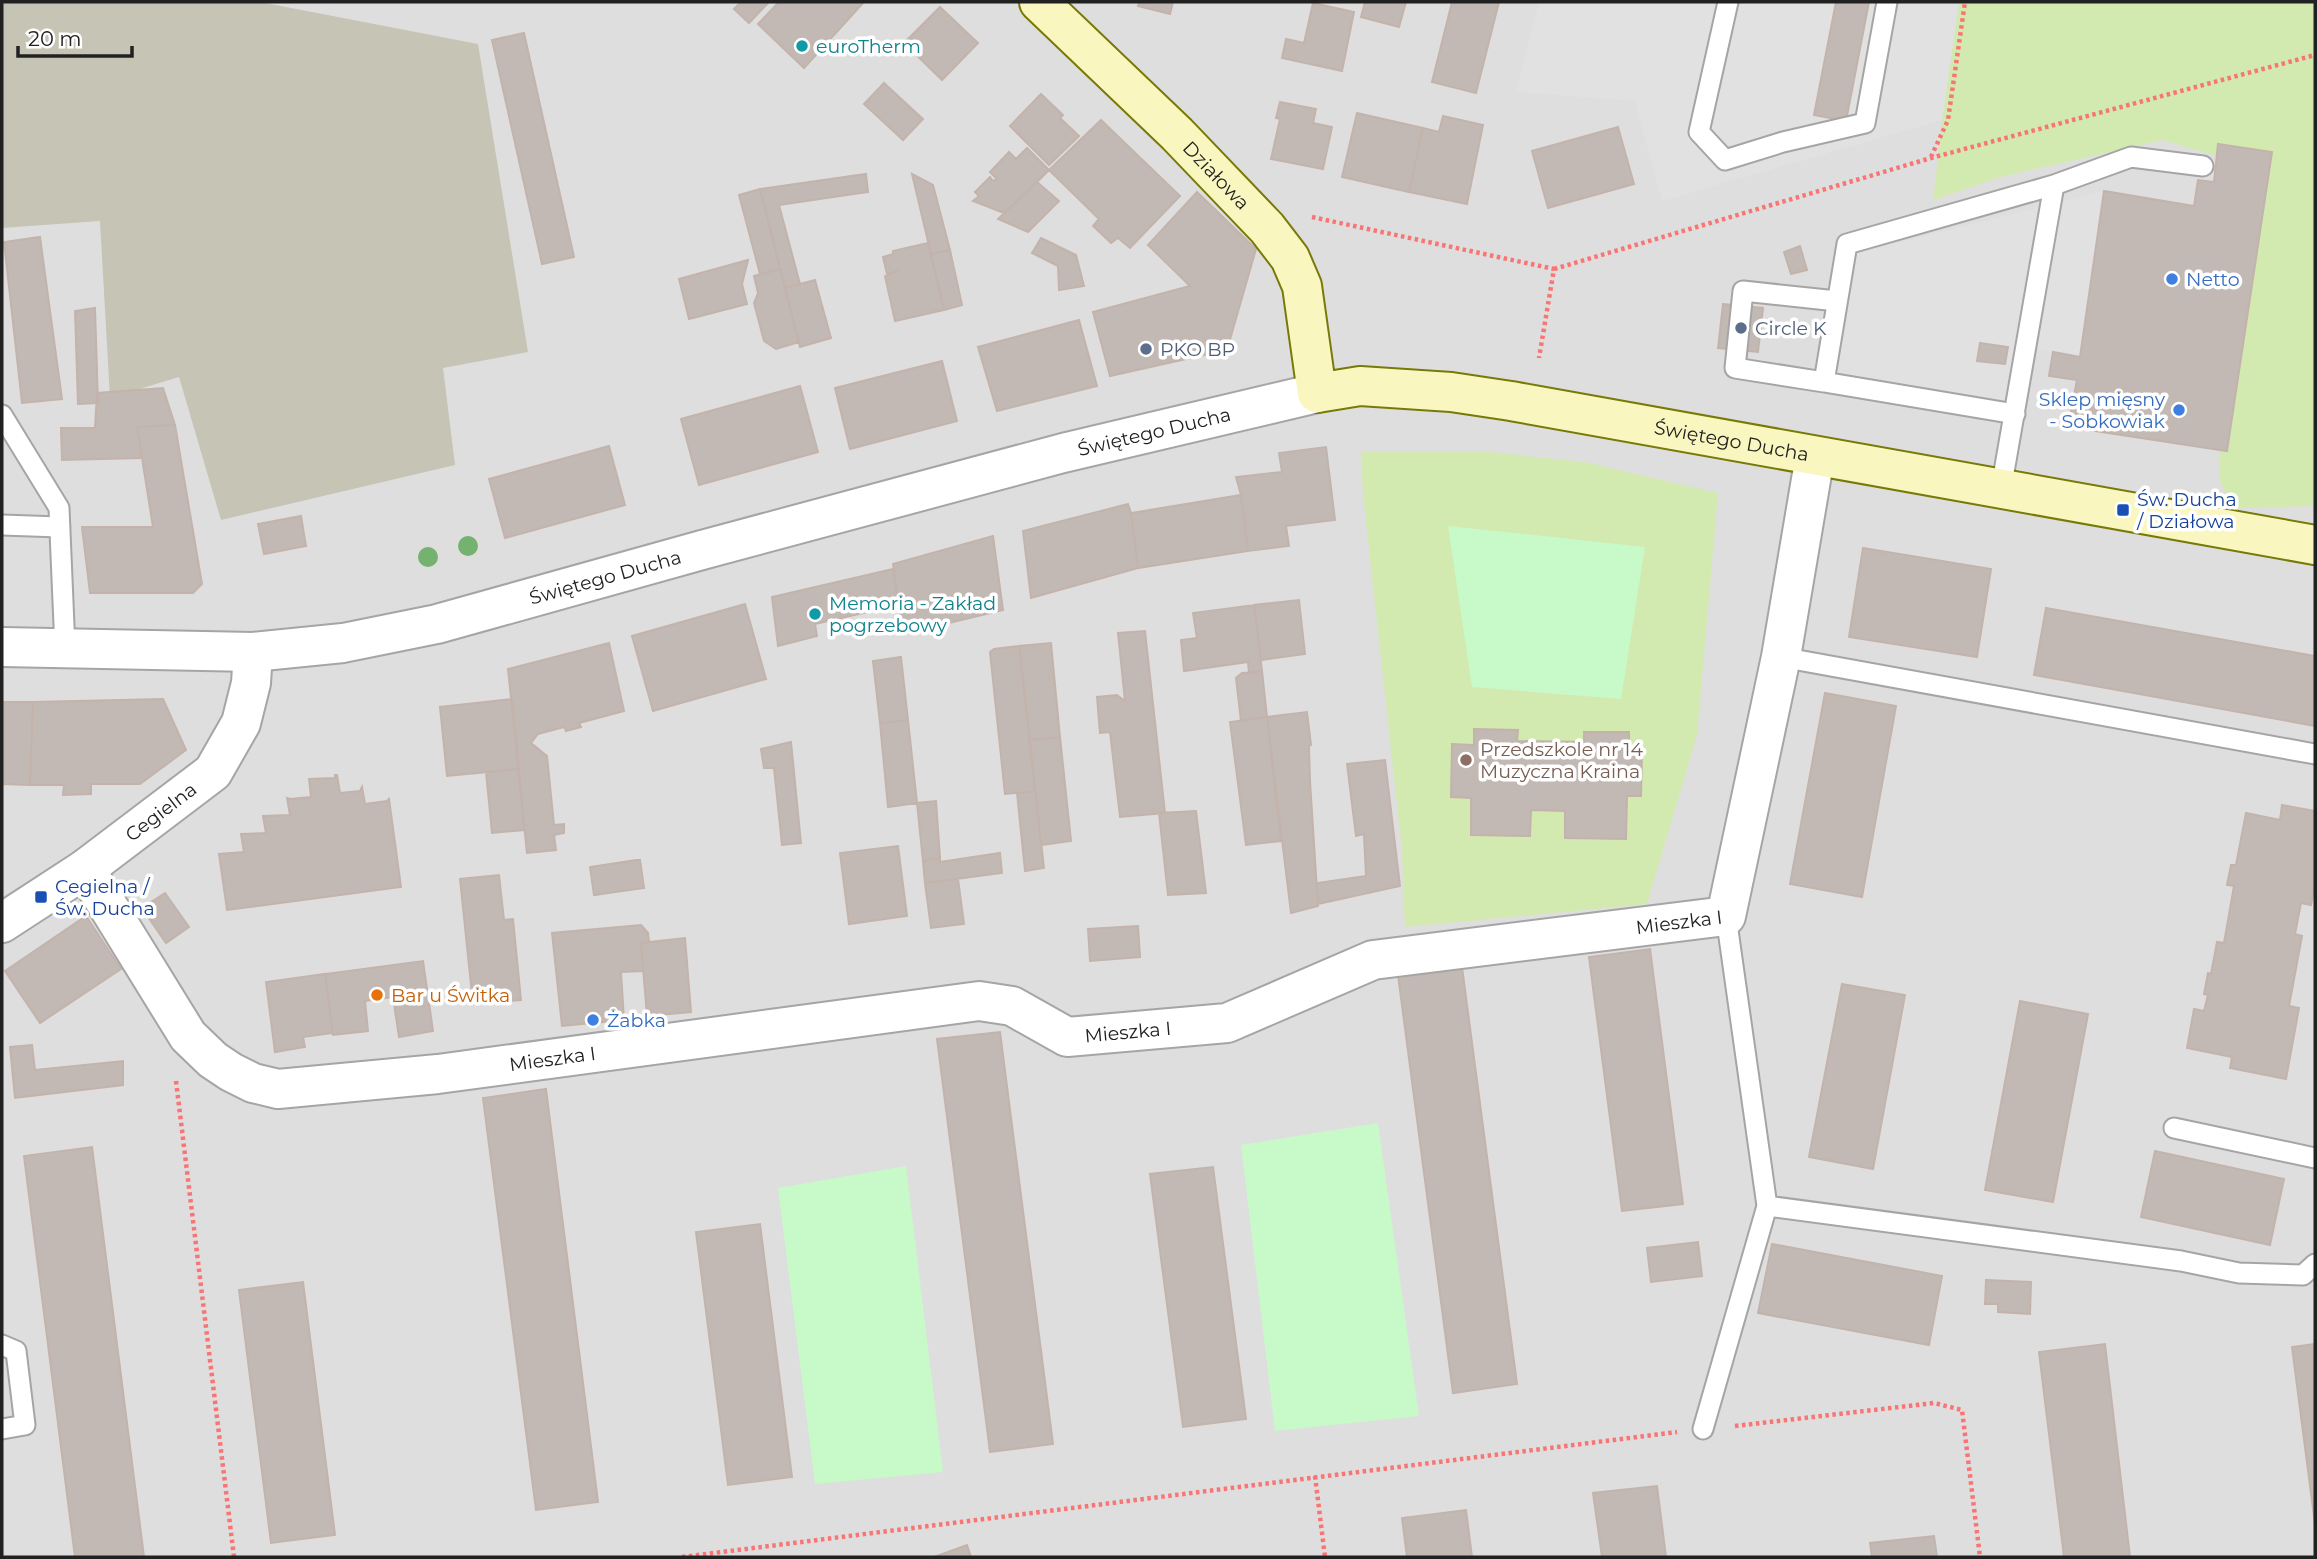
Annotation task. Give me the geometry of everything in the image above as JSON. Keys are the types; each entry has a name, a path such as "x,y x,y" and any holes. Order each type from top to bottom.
{"main road":[{"name":"Działowa","path":"1039,2 1177,134 1267,228 1290,258 1302,286 1317,393"},
{"name":"Świętego Ducha","path":"1317,393 1360,386 1451,392 2315,545"}],"street":[{"name":"Świętego Ducha","path":"2,647 253,652 343,643 437,624 715,546 1050,457 1317,393"},
{"name":"Mieszka I","path":"85,869 188,1036 213,1060 231,1072 253,1083 278,1089 438,1074 979,1001 1012,1006 1067,1037 1227,1023 1373,960 1726,916 1781,657 1815,456"},
{"name":"Cegielna","path":"2,923 85,869 213,772 242,723 251,683 253,652"}],"lane":[{"path":"1728,2 1699,132 1725,160 1783,142 1865,123 1887,2"},
{"path":"1824,382 1847,244 2054,185 2131,157 2203,166"},
{"path":"2001,489 2054,185"},
{"path":"1836,301 1744,292 1735,368 2015,414"},
{"path":"2,416 59,508 65,649"},
{"path":"2,525 60,527"},
{"path":"1781,657 2315,754"},
{"path":"1703,1429 1767,1206 1726,916"},
{"path":"2174,1128 2315,1158"},
{"path":"1767,1206 2181,1261 2239,1273 2303,1275 2315,1264"},
{"path":"2,1345 16,1351 25,1426 2,1429"}],"path":[{"path":"1931,158 1948,120 1965,2"},
{"path":"1312,217 1554,269 1931,158 2315,55"},
{"path":"1539,358 1554,269"},
{"path":"176,1080 234,1557"},
{"path":"681,1557 1315,1476 1934,1403 1962,1410 1980,1557"},
{"path":"1315,1476 1325,1557"}],"shaded area":[{"path":"2,2 2315,2 2315,1557 2,1557"},
{"path":"2,2 260,2 478,44 528,352 443,368 455,465 221,520 179,377 110,398 100,221 2,228"},
{"path":"1539,2 1959,2 1942,120 1662,201 1635,101 1516,92"},
{"path":"2104,191 2080,357 2035,349 2026,408 1837,375 1857,253"}],"green space":[{"path":"1959,2 2315,2 2315,506 2233,508 2220,481 2219,449 2228,450 2272,152 2219,144 2217,156 2162,140 2000,177 1933,200"},
{"path":"1480,451 1584,462 1718,493 1697,735 1647,904 1405,927 1402,850 1363,494 1361,452"},
{"path":"1448,526 1645,547 1621,699 1472,687"},
{"path":"1378,1123 1419,1416 1275,1431 1241,1145"},
{"path":"906,1166 943,1472 815,1484 778,1188"}],"building":[{"path":"741,2 769,2 749,23 734,9"},
{"name":"euroTherm","path":"779,2 864,2 804,68 758,24"},
{"path":"1139,2 1173,2 1170,14 1138,6"},
{"path":"1365,2 1406,2 1399,27 1361,17"},
{"path":"1452,2 1499,2 1476,93 1432,82"},
{"path":"1836,2 1869,2 1846,121 1814,115"},
{"path":"1313,3 1354,12 1342,71 1282,58 1286,39 1304,43"},
{"path":"940,7 978,43 942,80 904,43"},
{"path":"524,33 574,257 542,264 492,40"},
{"path":"884,83 923,119 903,140 864,104"},
{"path":"1041,94 1063,115 1060,118 1079,136 1049,165 1010,126"},
{"path":"1280,102 1316,109 1313,123 1332,127 1323,169 1271,159 1280,119 1276,118"},
{"path":"1357,113 1423,128 1409,192 1342,177"},
{"path":"1443,116 1483,125 1467,204 1409,192 1423,128 1439,132"},
{"path":"1101,120 1180,196 1130,248 1118,238 1111,243 1093,226 1099,219 1049,170"},
{"path":"1618,127 1634,184 1548,208 1532,151"},
{"name":"Netto","path":"2218,144 2272,152 2227,451 2068,427 2077,380 2049,376 2053,352 2080,357 2104,191 2194,206 2198,180 2214,182"},
{"path":"1027,148 1049,170 1037,182 1004,213 973,201 979,196 975,192 990,177 993,181 997,179 990,172 1009,152 1016,159"},
{"path":"866,174 868,192 779,205 800,284 785,288 760,189"},
{"path":"912,174 933,185 950,250 931,254"},
{"path":"1037,182 1059,201 1028,232 998,219"},
{"path":"760,189 780,269 760,274 739,195"},
{"path":"1197,192 1256,249 1227,350 1110,376 1093,312 1190,286 1148,245"},
{"path":"40,237 62,399 22,403 4,242"},
{"path":"1041,238 1076,255 1084,286 1059,290 1058,266 1032,253"},
{"path":"928,243 944,310 895,321 885,276 898,271 887,274 883,257 893,254 893,251"},
{"path":"1800,246 1807,270 1791,274 1784,252"},
{"path":"950,250 962,305 944,310 931,254"},
{"path":"748,260 742,284 747,304 689,319 679,279"},
{"path":"780,269 799,342 776,349 764,341 754,303 758,293 754,276"},
{"path":"815,280 831,338 800,347 785,288"},
{"name":"Circle K","path":"1723,304 1763,308 1758,352 1718,348"},
{"path":"95,308 98,403 78,404 75,311"},
{"path":"1079,320 1097,386 997,411 978,347"},
{"path":"1980,343 2008,347 2005,364 1977,361"},
{"path":"942,361 957,421 850,449 835,388"},
{"path":"800,386 818,452 699,485 681,419"},
{"path":"163,388 175,425 137,427 142,458 62,460 61,428 95,428 97,393"},
{"path":"175,425 202,584 193,593 90,593 82,527 153,527 137,427"},
{"path":"609,446 625,505 505,538 489,479"},
{"path":"1326,447 1335,520 1286,526 1289,546 1248,551 1236,477 1282,472 1279,453"},
{"path":"1241,495 1248,551 1138,568 1131,513"},
{"path":"1128,504 1138,568 1031,598 1023,531"},
{"path":"301,516 306,546 264,554 258,524"},
{"path":"993,536 1003,610 903,634 893,564"},
{"path":"1863,548 1991,569 1977,657 1849,637"},
{"name":"Memoria - Zakład pogrzebowy","path":"893,569 898,605 815,624 817,636 778,646 772,597"},
{"path":"1299,600 1305,654 1261,660 1254,605"},
{"path":"745,604 766,679 653,711 632,636"},
{"path":"1254,605 1262,671 1249,673 1248,662 1184,671 1181,640 1197,638 1193,613"},
{"path":"2046,608 2315,656 2315,726 2034,675"},
{"path":"1145,631 1165,813 1120,817 1110,732 1100,733 1097,697 1117,695 1125,701 1118,633"},
{"path":"609,643 624,711 579,723 581,727 566,731 564,727 538,734 531,743 547,756 554,825 564,824 564,833 554,835 556,850 527,853 508,669"},
{"path":"1051,643 1060,737 1030,740 1019,646"},
{"path":"1019,646 1035,791 1005,794 990,652 994,649"},
{"path":"901,657 908,720 880,723 873,661"},
{"path":"1262,671 1267,717 1241,721 1236,678 1242,673"},
{"path":"1825,693 1896,706 1862,897 1790,884"},
{"path":"163,699 186,750 140,784 91,784 91,794 63,795 64,785 30,785 33,702"},
{"path":"512,699 519,769 447,776 440,707"},
{"path":"2,702 33,702 30,785 2,784"},
{"path":"1307,712 1311,745 1310,781 1318,906 1291,913 1267,717"},
{"path":"1267,717 1281,841 1246,845 1230,722"},
{"path":"908,720 917,803 888,807 880,723"},
{"path":"1474,729 1518,730 1517,741 1584,742 1584,732 1629,732 1629,753 1642,753 1641,796 1627,796 1626,839 1565,838 1565,811 1531,810 1530,836 1471,835 1471,798 1451,797 1452,744 1474,745"},
{"path":"1060,737 1071,841 1041,845 1030,740"},
{"path":"791,742 801,843 782,845 774,768 764,768 761,749"},
{"path":"1385,760 1400,886 1318,904 1317,883 1366,876 1364,834 1356,836 1347,764"},
{"path":"519,769 524,830 492,833 486,772"},
{"path":"335,775 340,793 360,791 362,787 365,804 389,799 401,887 227,910 219,854 244,852 241,834 266,833 263,816 290,815 287,798 311,797 309,779 335,778"},
{"path":"1035,791 1044,868 1025,871 1017,793"},
{"path":"936,801 940,858 923,861 917,803"},
{"path":"2282,805 2315,811 2315,885 2311,905 2301,903 2295,934 2302,936 2289,1006 2299,1008 2286,1079 2230,1068 2232,1057 2187,1048 2194,1009 2204,1011 2208,995 2204,994 2217,942 2224,943 2234,886 2227,885 2231,865 2236,865 2246,813 2280,820"},
{"path":"1196,811 1206,893 1168,895 1159,813"},
{"path":"898,846 907,916 849,924 840,853"},
{"path":"1000,853 1002,873 925,883 923,861 940,858 940,862"},
{"path":"640,860 644,888 594,895 590,867"},
{"path":"499,875 504,920 513,919 521,1000 473,1004 460,879"},
{"path":"958,879 964,924 931,928 925,883"},
{"path":"165,893 189,927 166,943 142,908"},
{"path":"86,916 121,969 40,1023 5,971"},
{"path":"641,925 648,933 649,942 641,943 643,971 621,972 624,1020 562,1026 552,933"},
{"path":"1138,926 1140,957 1090,961 1088,929"},
{"path":"685,938 691,1012 647,1016 641,943"},
{"path":"1650,949 1683,1204 1622,1211 1589,957"},
{"path":"423,961 433,1031 399,1037 393,997 365,1001 368,1031 333,1035 325,974"},
{"path":"1462,967 1517,1384 1453,1393 1398,975"},
{"path":"325,974 333,1033 303,1037 305,1047 275,1052 266,982"},
{"path":"1842,984 1905,995 1873,1169 1809,1157"},
{"path":"2020,1001 2088,1014 2053,1202 1985,1190"},
{"path":"1000,1032 1053,1444 990,1452 937,1039"},
{"path":"32,1045 35,1070 123,1061 123,1085 15,1098 10,1047"},
{"path":"546,1089 598,1502 536,1510 483,1098"},
{"path":"92,1147 144,1557 75,1557 24,1156"},
{"path":"2155,1151 2284,1179 2270,1245 2141,1217"},
{"path":"1213,1167 1246,1419 1183,1427 1150,1174"},
{"path":"760,1224 792,1477 728,1485 696,1232"},
{"path":"1698,1242 1702,1276 1651,1282 1647,1248"},
{"path":"1772,1244 1942,1276 1929,1345 1758,1313"},
{"path":"1986,1280 2031,1282 2030,1314 1998,1312 1998,1304 1985,1304"},
{"path":"303,1282 335,1535 271,1543 239,1290"},
{"path":"2105,1344 2130,1557 2064,1557 2039,1352"},
{"path":"2315,1344 2315,1524 2292,1347"},
{"path":"1657,1486 1666,1557 1602,1557 1593,1493"},
{"path":"1466,1510 1472,1557 1407,1557 1402,1518"},
{"path":"1934,1536 1937,1557 1872,1557 1870,1543"},
{"path":"967,1545 971,1557 934,1557"}],"place":[{"name":"euroTherm","path":"802,46"},
{"name":"Netto","path":"2172,279"},
{"name":"Circle K","path":"1741,328"},
{"name":"PKO BP","path":"1146,349"},
{"name":"Sklep mięsny - Sobkowiak","path":"2179,410"},
{"name":"Św. Ducha / Działowa","path":"2123,510"},
{"name":"Memoria - Zakład pogrzebowy","path":"815,614"},
{"name":"Przedszkole nr 14 Muzyczna Kraina","path":"1466,760"},
{"name":"Cegielna / Św. Ducha","path":"41,897"},
{"name":"Bar u Świtka","path":"377,995"},
{"name":"Żabka","path":"593,1020"}]}
